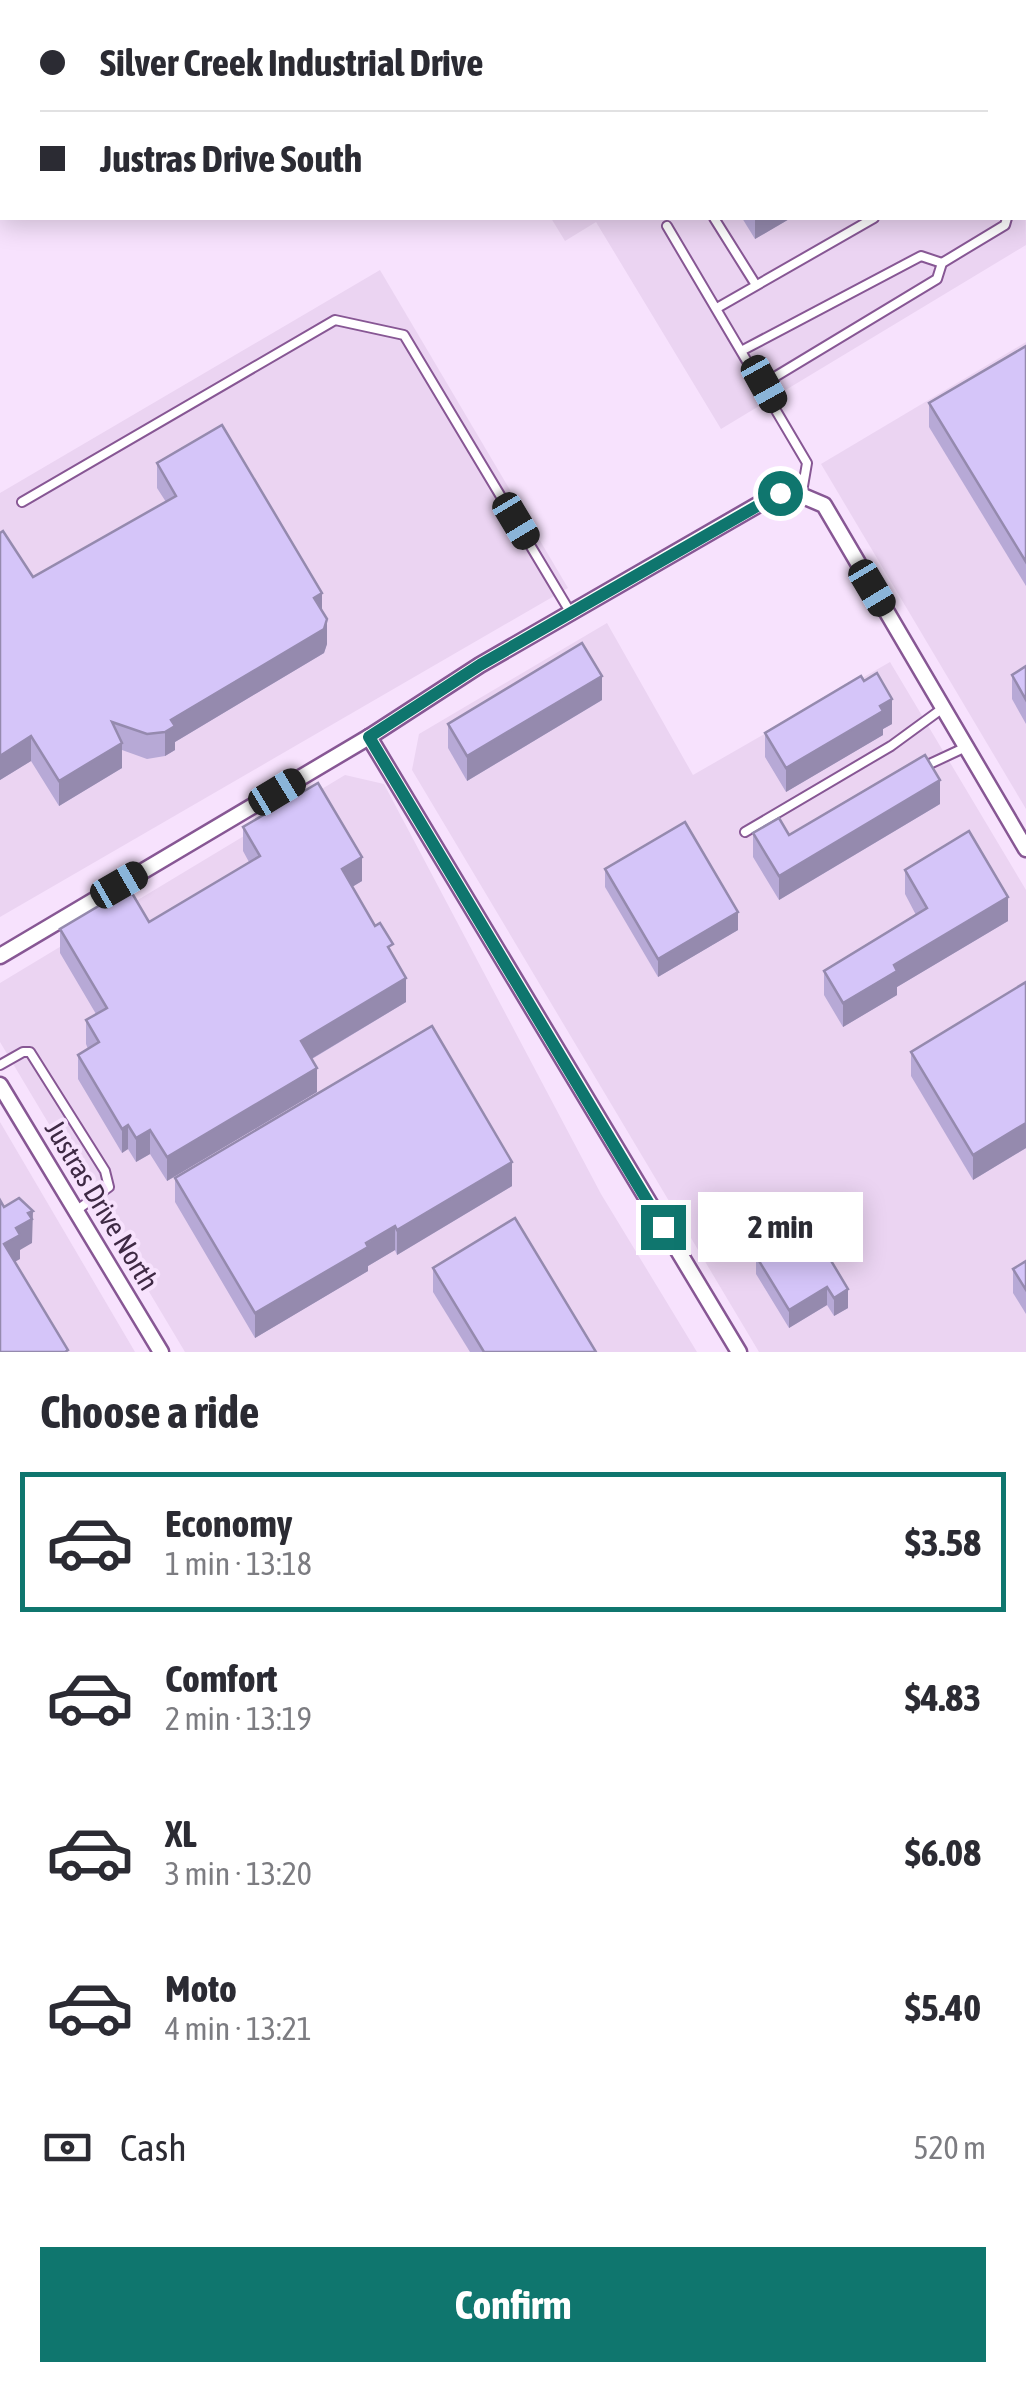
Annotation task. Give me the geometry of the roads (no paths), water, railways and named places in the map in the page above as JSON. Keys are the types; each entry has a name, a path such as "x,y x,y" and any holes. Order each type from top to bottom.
{"street":[{"path":"0,956 369,737 480,665 780,493 802,492 824,506 1026,849"},
{"path":"369,737 738,1352"},
{"name":"Justras Drive North","path":"0,1085 161,1352"}],"lane":[{"path":"715,220 756,285"},
{"path":"717,308 870,220"},
{"path":"764,384 937,280 942,263 1005,225 1006,220"},
{"path":"667,226 807,462 802,492"},
{"path":"743,350 921,256 942,263"},
{"path":"22,502 334,320 404,335 572,614"},
{"path":"745,832 891,746 944,708"},
{"path":"910,774 966,747"},
{"path":"0,1064 30,1052 106,1171 108,1187 77,1210"}]}
